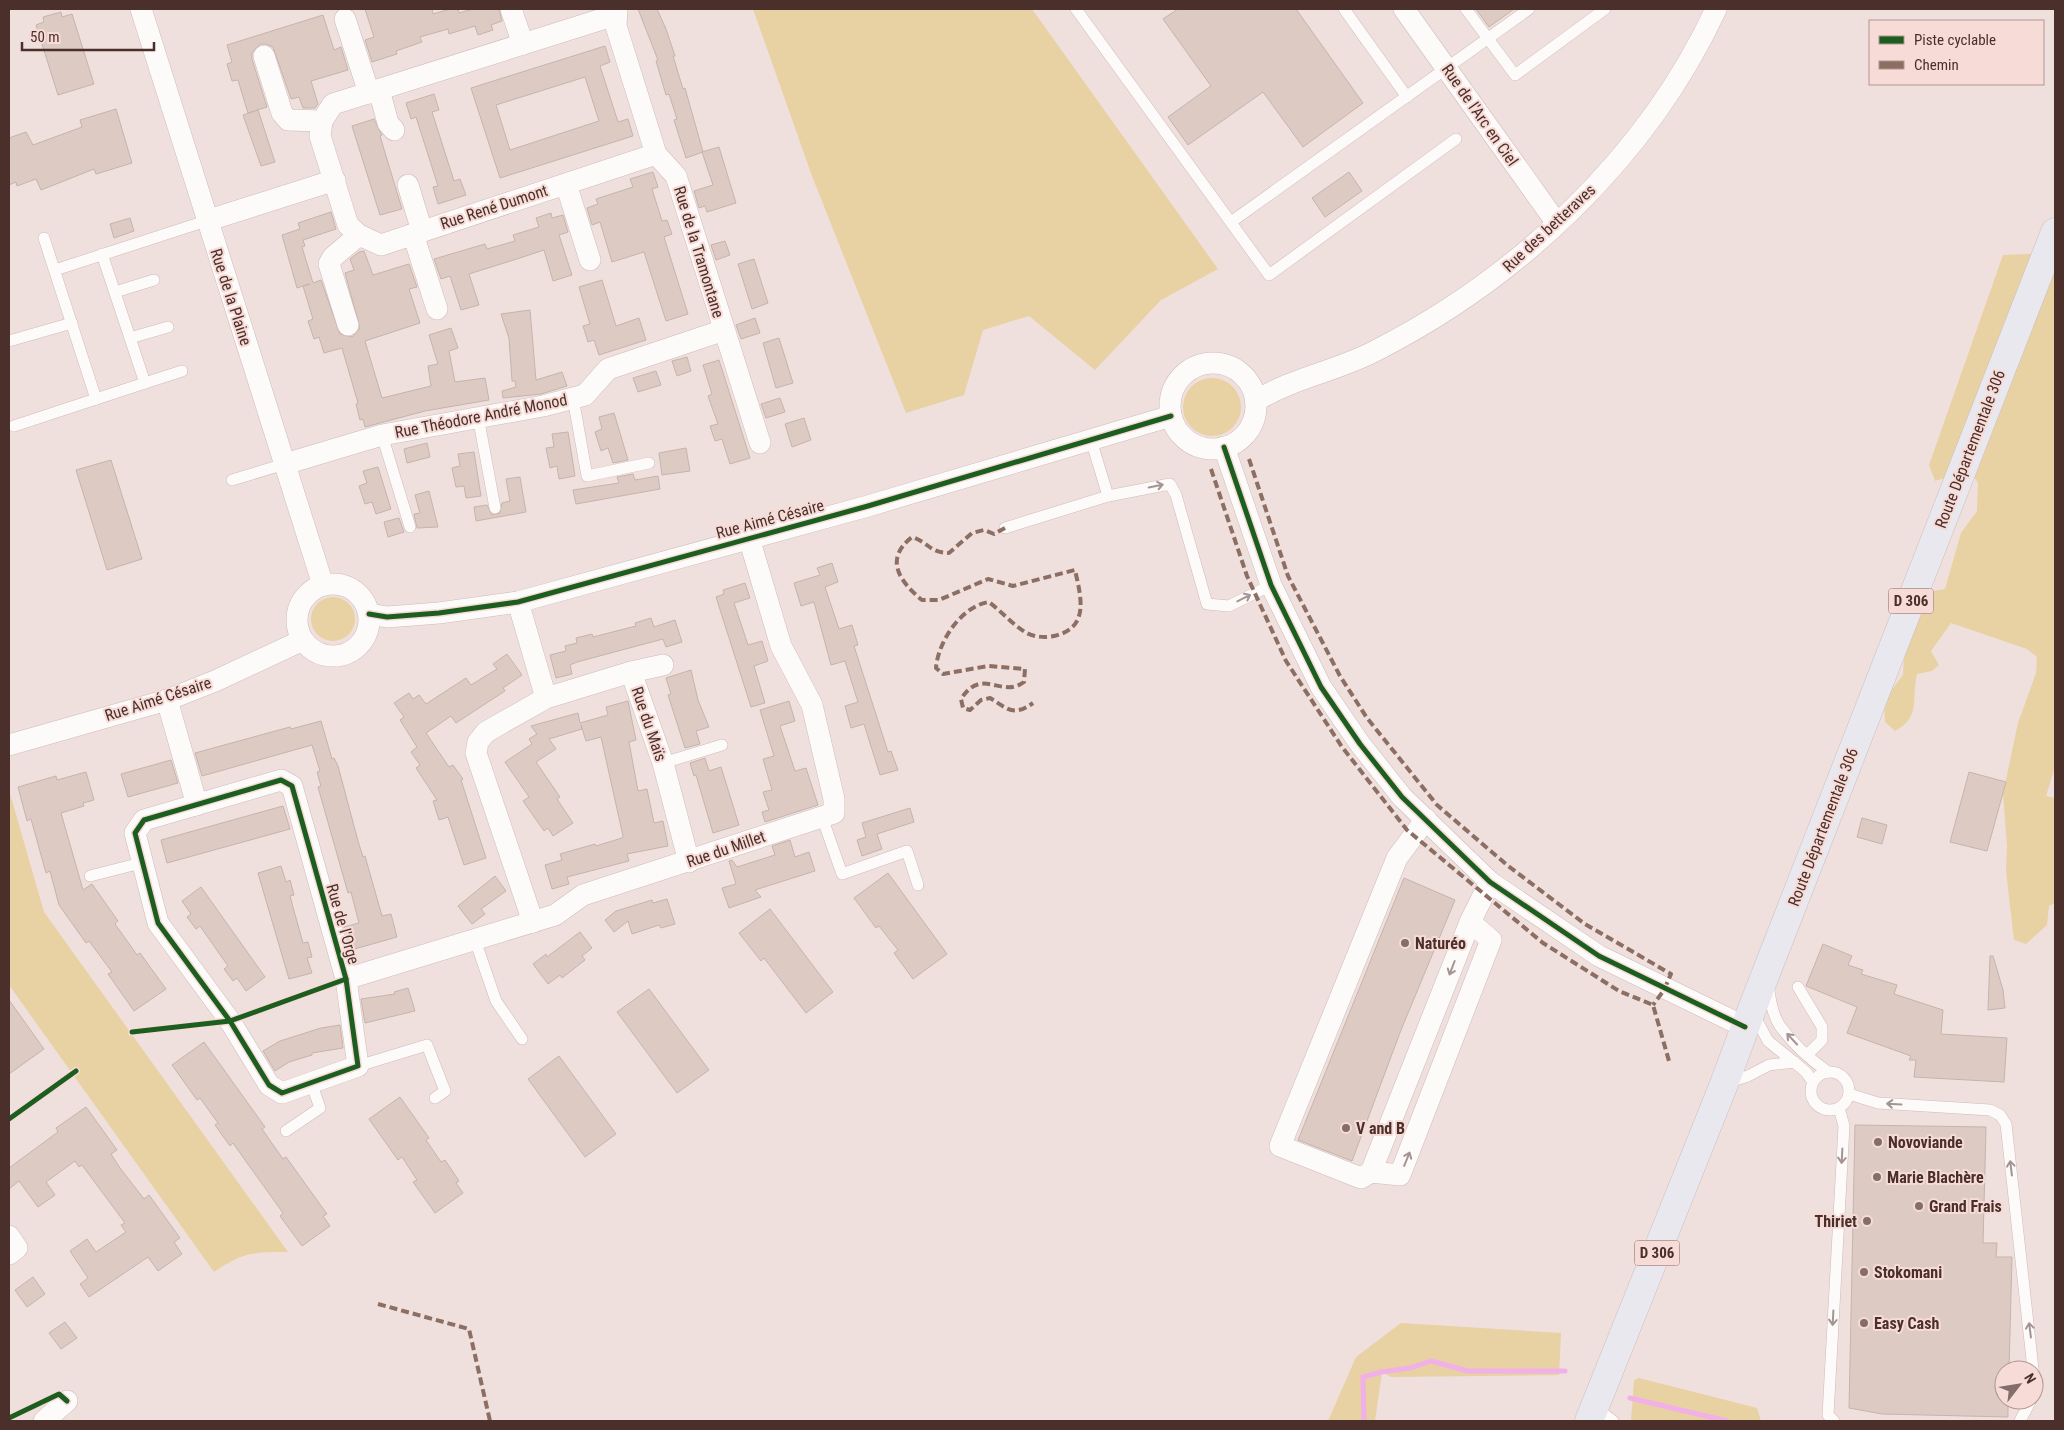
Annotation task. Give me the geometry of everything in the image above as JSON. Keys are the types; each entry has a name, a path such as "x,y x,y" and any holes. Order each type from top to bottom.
{"main road":[{"name":"Route Départementale 306","path":"1599,1417 1766,971 2055,232"}],"street":[{"name":"Rue de la Plaine","path":"141,9 206,221 323,585"},
{"path":"511,9 523,44"},
{"name":"Rue de l'Arc en Ciel","path":"1404,9 1556,222"},
{"name":"Rue des betteraves","path":"1256,400 1272,390 1316,376 1373,352 1425,324 1498,276 1607,174 1643,131 1697,50 1716,9"},
{"path":"348,326 329,264 333,258 359,235 348,225 320,136 322,120 332,104 523,44 616,12"},
{"name":"Rue de la Tramontane","path":"616,12 616,26 656,154 676,176 760,444"},
{"path":"345,19 374,91 388,122 394,130"},
{"path":"264,56 282,113 288,120 322,120"},
{"name":"Rue René Dumont","path":"359,235 381,245 656,154"},
{"path":"206,221 335,180"},
{"name":"Rue René Dumont","path":"566,184 590,260"},
{"name":"Rue René Dumont","path":"408,185 437,309"},
{"name":"Rue Théodore André Monod","path":"285,464 382,435 478,416 543,406 585,395 608,369 724,330"},
{"path":"1206,363 1220,363 1233,367 1244,376 1252,387 1256,400 1256,414 1251,427 1243,438 1224,448 1204,448 1192,443 1181,434 1171,416 1170,402 1174,389 1182,377 1192,368 1206,363"},
{"name":"Rue Aimé Césaire","path":"369,614 387,617 439,613 518,602 749,538 1171,416"},
{"path":"1224,448 1272,585 1321,687 1360,744 1402,797 1490,882 1599,956 1748,1018"},
{"path":"749,538 781,646 812,705 834,799 834,813 822,817"},
{"path":"323,585 347,586 365,602 369,614 369,626 365,638 357,647 346,654 335,656 322,655 303,640 298,630 299,607 312,590 323,585"},
{"path":"518,602 546,698"},
{"name":"Rue Aimé Césaire","path":"9,745 167,700 215,681 303,640"},
{"path":"631,672 663,665"},
{"name":"Rue du Maïs","path":"533,922 476,753 478,742 486,732 546,698 631,672 663,763 689,862"},
{"path":"167,700 197,804"},
{"name":"Rue de l'Orge","path":"281,780 292,786 346,979 358,1066 282,1093 268,1085 230,1021 158,923 141,863 135,833 144,820 197,804 281,780"},
{"name":"Rue du Millet","path":"346,979 555,915 583,895 689,862 822,817"},
{"path":"1426,819 1397,858 1280,1146 1361,1178 1371,1172 1400,1175 1451,1049 1491,940 1470,922"},
{"path":"1371,1172 1470,922 1490,882"},
{"path":"1428,1030 1438,1050 1451,1049"},
{"path":"9,1236 17,1248 9,1254"}],"lane":[{"path":"1076,9 1269,275 1456,140"},
{"path":"1344,9 1407,97"},
{"path":"1466,9 1515,75 1605,9"},
{"path":"1231,222 1529,9"},
{"path":"55,270 206,221"},
{"path":"44,238 96,399"},
{"path":"102,254 145,383"},
{"path":"115,292 154,280"},
{"path":"9,341 72,322"},
{"path":"130,338 168,327"},
{"path":"14,426 182,371"},
{"path":"573,398 587,476 649,463"},
{"path":"478,416 494,508"},
{"path":"382,435 410,527"},
{"path":"1091,440 1108,496"},
{"path":"232,480 285,464"},
{"path":"1005,528 1108,496 1170,484 1176,495 1207,604 1229,606 1272,585"},
{"path":"663,763 722,745"},
{"path":"822,817 842,874 907,851 918,885"},
{"path":"90,876 141,863"},
{"path":"476,940 496,1001 522,1039"},
{"path":"1766,971 1772,1006 1780,1025 1807,1055 1828,1072 1843,1078 1847,1083 1849,1094 1844,1104 1839,1108 1827,1110 1817,1105 1811,1094 1813,1082 1822,1074 1828,1072"},
{"path":"1798,987 1822,1027 1822,1040 1807,1055"},
{"path":"1748,1018 1768,1041 1806,1072 1813,1082"},
{"path":"358,1066 427,1045 445,1091 435,1098"},
{"path":"1724,1084 1748,1076 1769,1065 1794,1062"},
{"path":"286,1131 320,1108 311,1082"},
{"path":"1849,1094 1878,1103 1990,1110 2000,1115 2006,1124 2032,1360"},
{"path":"1834,1421 1828,1415 1844,1126 1839,1108"}],"shaded area":[{"path":"753,9 1032,9 1218,269 1161,300 1095,370 1029,316 983,330 964,395 906,413 812,176"},
{"path":"2055,253 2055,767 2046,796 2055,798 2055,903 2049,906 2047,925 2026,944 2014,940 2006,871 2007,846 2003,794 2018,723 2036,673 2037,657 2027,649 1951,623 1931,651 1939,665 1932,671 1917,674 1912,714 1903,726 1895,731 1885,722 1884,700 1903,675 1904,656 1928,592 1945,589 1961,533 1977,511 1978,483 1970,470 1935,481 1929,465 2003,255"},
{"path":"1206,378 1218,378 1233,386 1241,401 1241,413 1233,428 1218,436 1206,436 1191,428 1183,413 1183,401 1191,386"},
{"path":"329,597 337,597 349,603 355,619 349,635 337,641 329,641 317,635 311,623 311,615 317,603"},
{"path":"9,790 44,912 288,1252 266,1252 241,1257 214,1272 9,985"},
{"path":"1401,1323 1561,1333 1559,1375 1391,1377 1382,1372 1375,1421 1328,1421 1356,1357"},
{"path":"1639,1378 1757,1408 1761,1421 1631,1421 1634,1380"}],"building":[{"path":"365,9 432,9 433,14 450,9 458,9 459,13 473,9 499,9 502,21 491,25 493,30 478,35 475,26 449,34 448,29 420,37 422,42 396,51 397,54 372,62 365,40 374,37"},
{"path":"638,9 657,9 675,56 673,56 683,89 685,88 703,152 686,158 674,120 677,119 669,94 666,95 656,61 658,60"},
{"path":"1178,9 1296,9 1363,103 1303,147 1263,92 1188,145 1168,117 1211,86 1163,19"},
{"path":"1476,9 1514,9 1489,27"},
{"path":"61,12 62,17 72,14 94,84 58,95 36,25 44,22 43,17"},
{"path":"323,15 334,50 341,47 348,70 311,81 318,104 315,108 303,108 299,97 291,99 273,47 260,44 252,53 252,59 267,107 248,113 238,80 232,81 227,64 232,62 227,45"},
{"path":"605,46 610,62 600,66 618,122 628,119 633,136 500,178 471,88","holes":["585,77 599,121 510,150 496,105"]},
{"path":"434,94 439,110 432,112 454,181 460,179 466,195 438,204 433,187 438,186 416,117 411,119 406,103"},
{"path":"116,109 132,163 96,174 94,169 41,190 36,179 17,186 16,182 9,185 9,138 26,132 33,145 82,127 80,120"},
{"path":"258,110 275,162 261,166 243,115"},
{"path":"374,119 382,135 380,136 402,209 380,215 352,126"},
{"path":"719,147 736,203 707,212 705,206 699,208 694,191 713,185 702,152"},
{"path":"653,172 658,187 652,189 662,221 667,220 672,234 664,237 688,314 666,321 644,252 612,262 600,222 592,225 587,208 598,204 596,199 633,187 630,179"},
{"path":"1349,172 1362,191 1325,217 1312,198"},
{"path":"331,212 336,229 303,240 305,246 302,247 313,283 321,280 340,334 352,337 360,328 345,273 354,270 350,259 359,252 364,251 373,275 409,264 417,287 409,289 420,323 365,341 382,398 431,386 428,366 438,364 429,335 451,328 458,348 449,351 455,382 485,378 489,400 425,411 365,427 363,419 360,420 356,404 358,403 342,348 324,353 319,337 314,339 308,321 313,319 303,286 297,288 282,235 300,229 298,223"},
{"path":"551,213 552,218 563,215 568,232 559,235 572,275 553,281 544,250 469,274 479,305 461,310 450,276 441,279 434,259 485,244 487,249 515,241 513,235 539,227 536,218"},
{"path":"130,218 134,231 114,238 110,224"},
{"path":"725,241 730,255 716,260 711,245"},
{"path":"754,259 768,303 752,309 738,264"},
{"path":"602,280 616,326 639,318 646,340 599,355 594,340 588,342 583,326 590,324 579,287"},
{"path":"530,310 536,380 562,372 567,386 541,394 503,398 502,391 516,387 515,381 512,381 509,338 501,314"},
{"path":"755,318 760,333 741,339 736,325"},
{"path":"779,338 793,383 776,388 763,343"},
{"path":"687,357 691,371 677,376 672,361"},
{"path":"719,360 750,458 730,464 722,439 715,441 710,426 718,424 708,396 712,394 703,365"},
{"path":"656,371 661,385 638,392 633,378"},
{"path":"780,398 785,412 766,418 761,404"},
{"path":"614,413 628,460 613,463 608,448 601,451 595,432 602,429 599,417"},
{"path":"804,418 811,440 792,447 785,424"},
{"path":"568,432 575,476 559,479 557,466 550,468 546,448 554,447 552,434"},
{"path":"427,443 430,457 407,463 404,449"},
{"path":"686,448 690,471 662,475 659,453"},
{"path":"474,452 481,496 466,498 464,486 456,487 452,468 460,466 458,454"},
{"path":"111,460 142,559 107,570 76,470"},
{"path":"378,467 391,509 376,514 372,502 365,504 359,486 367,483 363,471"},
{"path":"633,474 635,480 658,476 660,489 576,504 573,490 619,483 617,477"},
{"path":"520,477 526,512 476,521 474,507 487,505 492,515 500,513 502,503 510,501 506,479"},
{"path":"429,491 438,527 417,528 414,514 420,513 415,495"},
{"path":"399,518 404,532 388,537 384,522"},
{"path":"832,563 838,582 825,587 839,629 852,625 858,645 854,646 888,752 891,751 898,770 880,775 864,724 851,728 845,706 858,702 845,661 831,665 814,602 801,606 794,583 820,575 817,568"},
{"path":"745,583 750,598 734,603 748,645 762,641 768,661 754,666 765,703 751,707 716,597 724,594 723,590"},
{"path":"651,618 654,627 675,620 682,642 666,647 663,639 577,662 570,665 572,674 556,678 550,655 566,651 565,646 577,643 576,638 592,634 593,637 636,626 635,623"},
{"path":"507,654 522,675 503,688 505,691 456,723 451,716 426,733 449,767 453,765 463,779 461,780 486,858 464,865 448,817 439,820 433,801 437,800 416,768 420,765 411,752 417,747 400,720 404,717 394,703 409,693 413,699 419,695 426,704 466,678 471,685 497,669 493,664"},
{"path":"691,670 698,700 709,727 696,731 700,744 685,748 668,695 671,694 666,678"},
{"path":"628,701 636,740 629,742 638,791 647,789 654,823 663,821 668,846 627,854 629,861 567,877 569,884 552,889 545,865 562,860 560,854 595,844 596,846 622,838 623,836 601,737 586,741 581,725 582,729 549,739 556,749 536,762 560,797 557,799 573,823 553,836 548,828 544,831 523,801 529,797 505,762 532,744 529,739 537,734 531,726 578,713 580,723 608,715 606,707"},
{"path":"789,701 795,721 780,726 795,771 806,768 818,805 765,822 762,812 769,810 763,792 772,790 763,759 774,756 760,710"},
{"path":"321,721 332,759 334,758 338,766 358,841 363,857 365,856 382,916 391,914 397,937 351,950 344,927 359,923 351,892 348,893 318,787 321,786 317,772 320,771 312,745 202,776 195,753 290,727 291,729"},
{"path":"705,758 709,771 721,767 739,825 713,833 696,775 694,776 690,763"},
{"path":"171,760 178,783 128,797 121,774"},
{"path":"86,772 94,800 83,803 84,806 61,813 83,890 92,884 118,921 115,924 137,955 140,953 166,989 134,1011 108,974 112,972 89,941 86,943 59,905 50,871 46,873 31,819 27,821 18,787 56,776 57,780"},
{"path":"1969,772 2006,782 1987,851 1950,842"},
{"path":"283,806 290,829 167,863 161,840"},
{"path":"910,808 914,822 877,834 882,849 862,856 857,840 866,837 862,823"},
{"path":"1862,818 1887,825 1882,844 1857,837"},
{"path":"790,840 795,857 809,852 815,871 755,890 761,897 729,908 722,888 736,884 729,861 732,860 737,867 775,855 772,846"},
{"path":"281,866 286,882 290,880 294,895 290,896 303,943 308,942 312,957 307,958 312,973 289,979 258,873"},
{"path":"888,873 947,954 913,979 894,953 898,950 879,926 876,928 854,898"},
{"path":"495,876 506,891 481,909 485,914 472,924 458,906"},
{"path":"1404,878 1455,900 1401,1030 1352,1161 1298,1140"},
{"path":"201,887 265,977 246,991 237,978 233,981 224,969 228,966 200,926 196,929 187,917 191,914 182,901"},
{"path":"667,899 675,924 661,928 659,925 632,934 628,921 614,932 605,920 616,911 652,900 653,903"},
{"path":"770,909 833,992 806,1013 764,958 761,961 739,933"},
{"path":"580,932 592,948 582,956 585,960 562,978 560,975 548,984 533,964 546,954 547,957"},
{"path":"1823,944 1852,956 1848,965 1863,970 1861,974 1897,985 1894,994 1943,1010 1941,1034 2007,1038 2004,1082 1914,1077 1916,1060 1909,1060 1911,1056 1847,1033 1857,1007 1806,986"},
{"path":"1990,956 1993,956 2003,990 2005,1008 1988,1010"},
{"path":"408,988 415,1011 365,1023 361,999 395,994 394,992"},
{"path":"649,989 709,1070 677,1093 617,1012"},
{"path":"9,1000 44,1049 9,1074"},
{"path":"340,1025 343,1048 312,1053 312,1055 289,1062 275,1071 263,1051 280,1041 321,1028"},
{"path":"204,1042 265,1127 262,1129 283,1159 286,1157 327,1214 323,1216 330,1226 302,1246 280,1216 283,1213 233,1143 230,1146 215,1125 218,1123 200,1098 197,1100 172,1065"},
{"path":"559,1056 616,1134 585,1157 528,1079"},
{"path":"400,1097 429,1138 426,1140 441,1162 445,1160 459,1181 456,1183 463,1193 435,1213 413,1182 417,1180 402,1157 398,1160 369,1119"},
{"path":"86,1107 117,1150 111,1154 120,1168 144,1199 149,1195 180,1238 174,1242 182,1254 158,1271 148,1257 89,1297 80,1284 88,1278 70,1251 87,1239 96,1252 126,1232 121,1225 125,1223 82,1165 79,1167 75,1161 46,1182 55,1195 38,1207 19,1181 9,1189 9,1168 58,1132 56,1128"},
{"path":"1855,1125 1986,1127 1983,1243 1997,1243 1996,1257 2012,1257 2009,1360 1994,1360 1994,1410 2008,1410 2008,1417 1882,1414 1849,1408"},
{"path":"33,1277 45,1294 27,1307 15,1290"},
{"path":"65,1322 77,1338 61,1349 49,1333"}],"waterway":[{"path":"1364,1421 1363,1377 1381,1372 1410,1368 1431,1361 1468,1371 1565,1371"},
{"path":"1630,1398 1727,1421"}],"marked path":[{"path":"1249,459 1288,576 1340,676 1367,718 1437,805 1507,865 1585,924 1671,974 1664,990 1653,1005"},
{"path":"1211,469 1247,576 1286,661 1342,747 1407,830 1543,943 1619,991 1653,1005 1669,1061"},
{"path":"1005,528 994,534 984,530 972,533 949,553 937,551 912,537 903,545 899,553 898,570 901,578 922,600 939,600 988,579 1013,586 1075,570 1080,610 1078,619 1065,632 1047,637 1028,634 989,602 969,610 960,618 941,647 936,668 943,674 988,666 1025,669 1024,682 1016,686 1007,687 984,684 976,685 969,689 961,699 963,708 970,710 981,700 990,698 1011,710 1020,710 1033,703"},
{"path":"378,1304 469,1329 490,1421"}],"cycle path":[{"path":"369,614 387,617 439,613 518,602 868,506 1171,416"},
{"path":"1224,447 1271,585 1321,687 1360,744 1402,797 1490,882 1599,956 1745,1027"},
{"path":"281,780 292,786 346,979 358,1066 282,1093 269,1085 230,1021 158,923 135,833 144,820 281,780"},
{"path":"132,1032 230,1021 346,979"},
{"path":"9,1119 76,1071"},
{"path":"9,1418 59,1394 67,1401"}],"place":[{"name":"Naturéo","path":"1405,943"},
{"name":"V and B","path":"1346,1128"},
{"name":"Novoviande","path":"1878,1142"},
{"name":"Marie Blachère","path":"1877,1177"},
{"name":"Grand Frais","path":"1919,1206"},
{"name":"Thiriet","path":"1867,1221"},
{"name":"Stokomani","path":"1864,1272"},
{"name":"Easy Cash","path":"1864,1323"}]}
